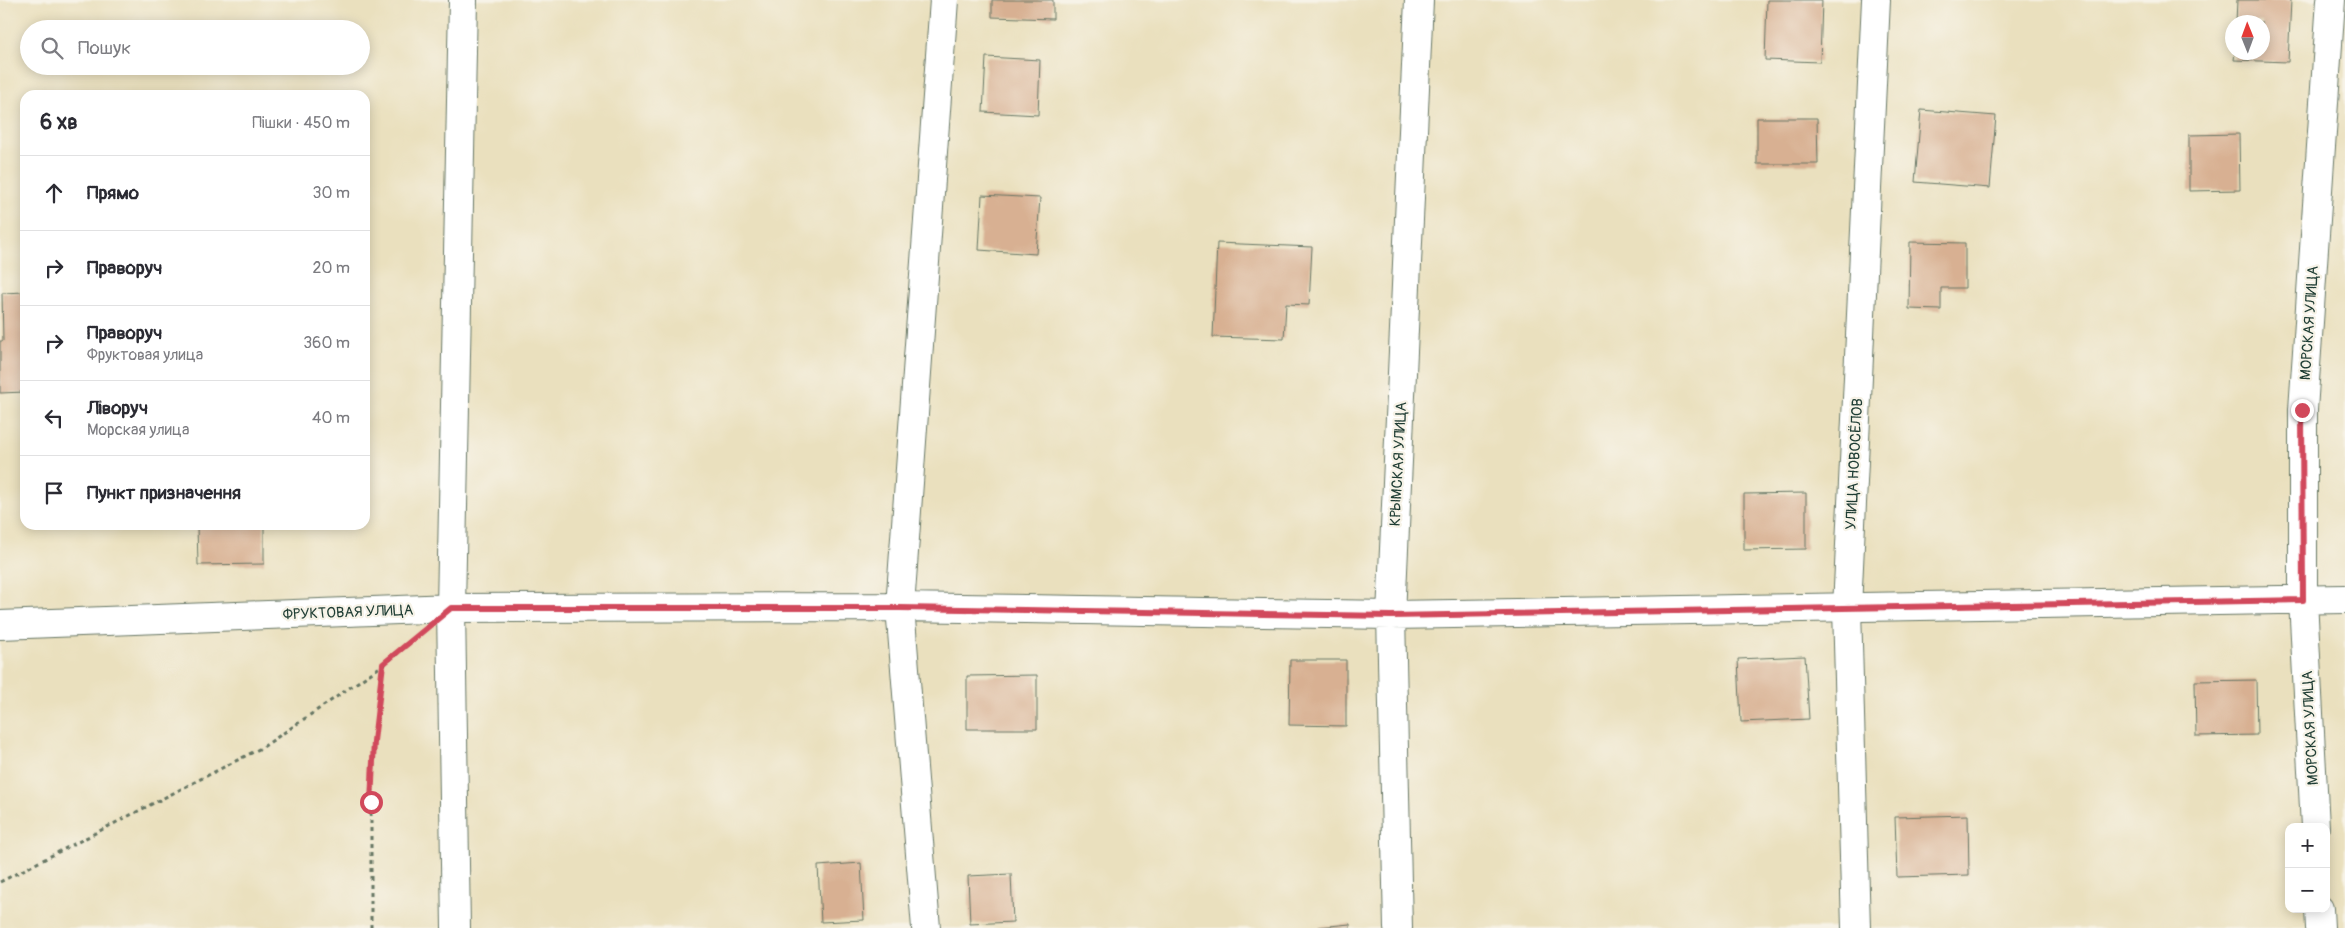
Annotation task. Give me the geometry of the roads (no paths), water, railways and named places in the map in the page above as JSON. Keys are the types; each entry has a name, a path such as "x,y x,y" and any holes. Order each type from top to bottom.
{"street":[{"path":"456,928 451,608 464,0"},
{"path":"926,928 900,608 944,0"},
{"name":"КРЫМСКАЯ УЛИЦА","path":"1398,928 1391,616 1420,0"},
{"name":"УЛИЦА НОВОСЁЛОВ","path":"1856,928 1847,608 1876,0"},
{"name":"МОРСКАЯ УЛИЦА","path":"2315,823 2303,600 2302,410 2331,0"},
{"name":"ФРУКТОВАЯ УЛИЦА","path":"0,625 451,608 900,608 1391,616 2345,599"},
{"path":"2319,913 2320,928"}]}
